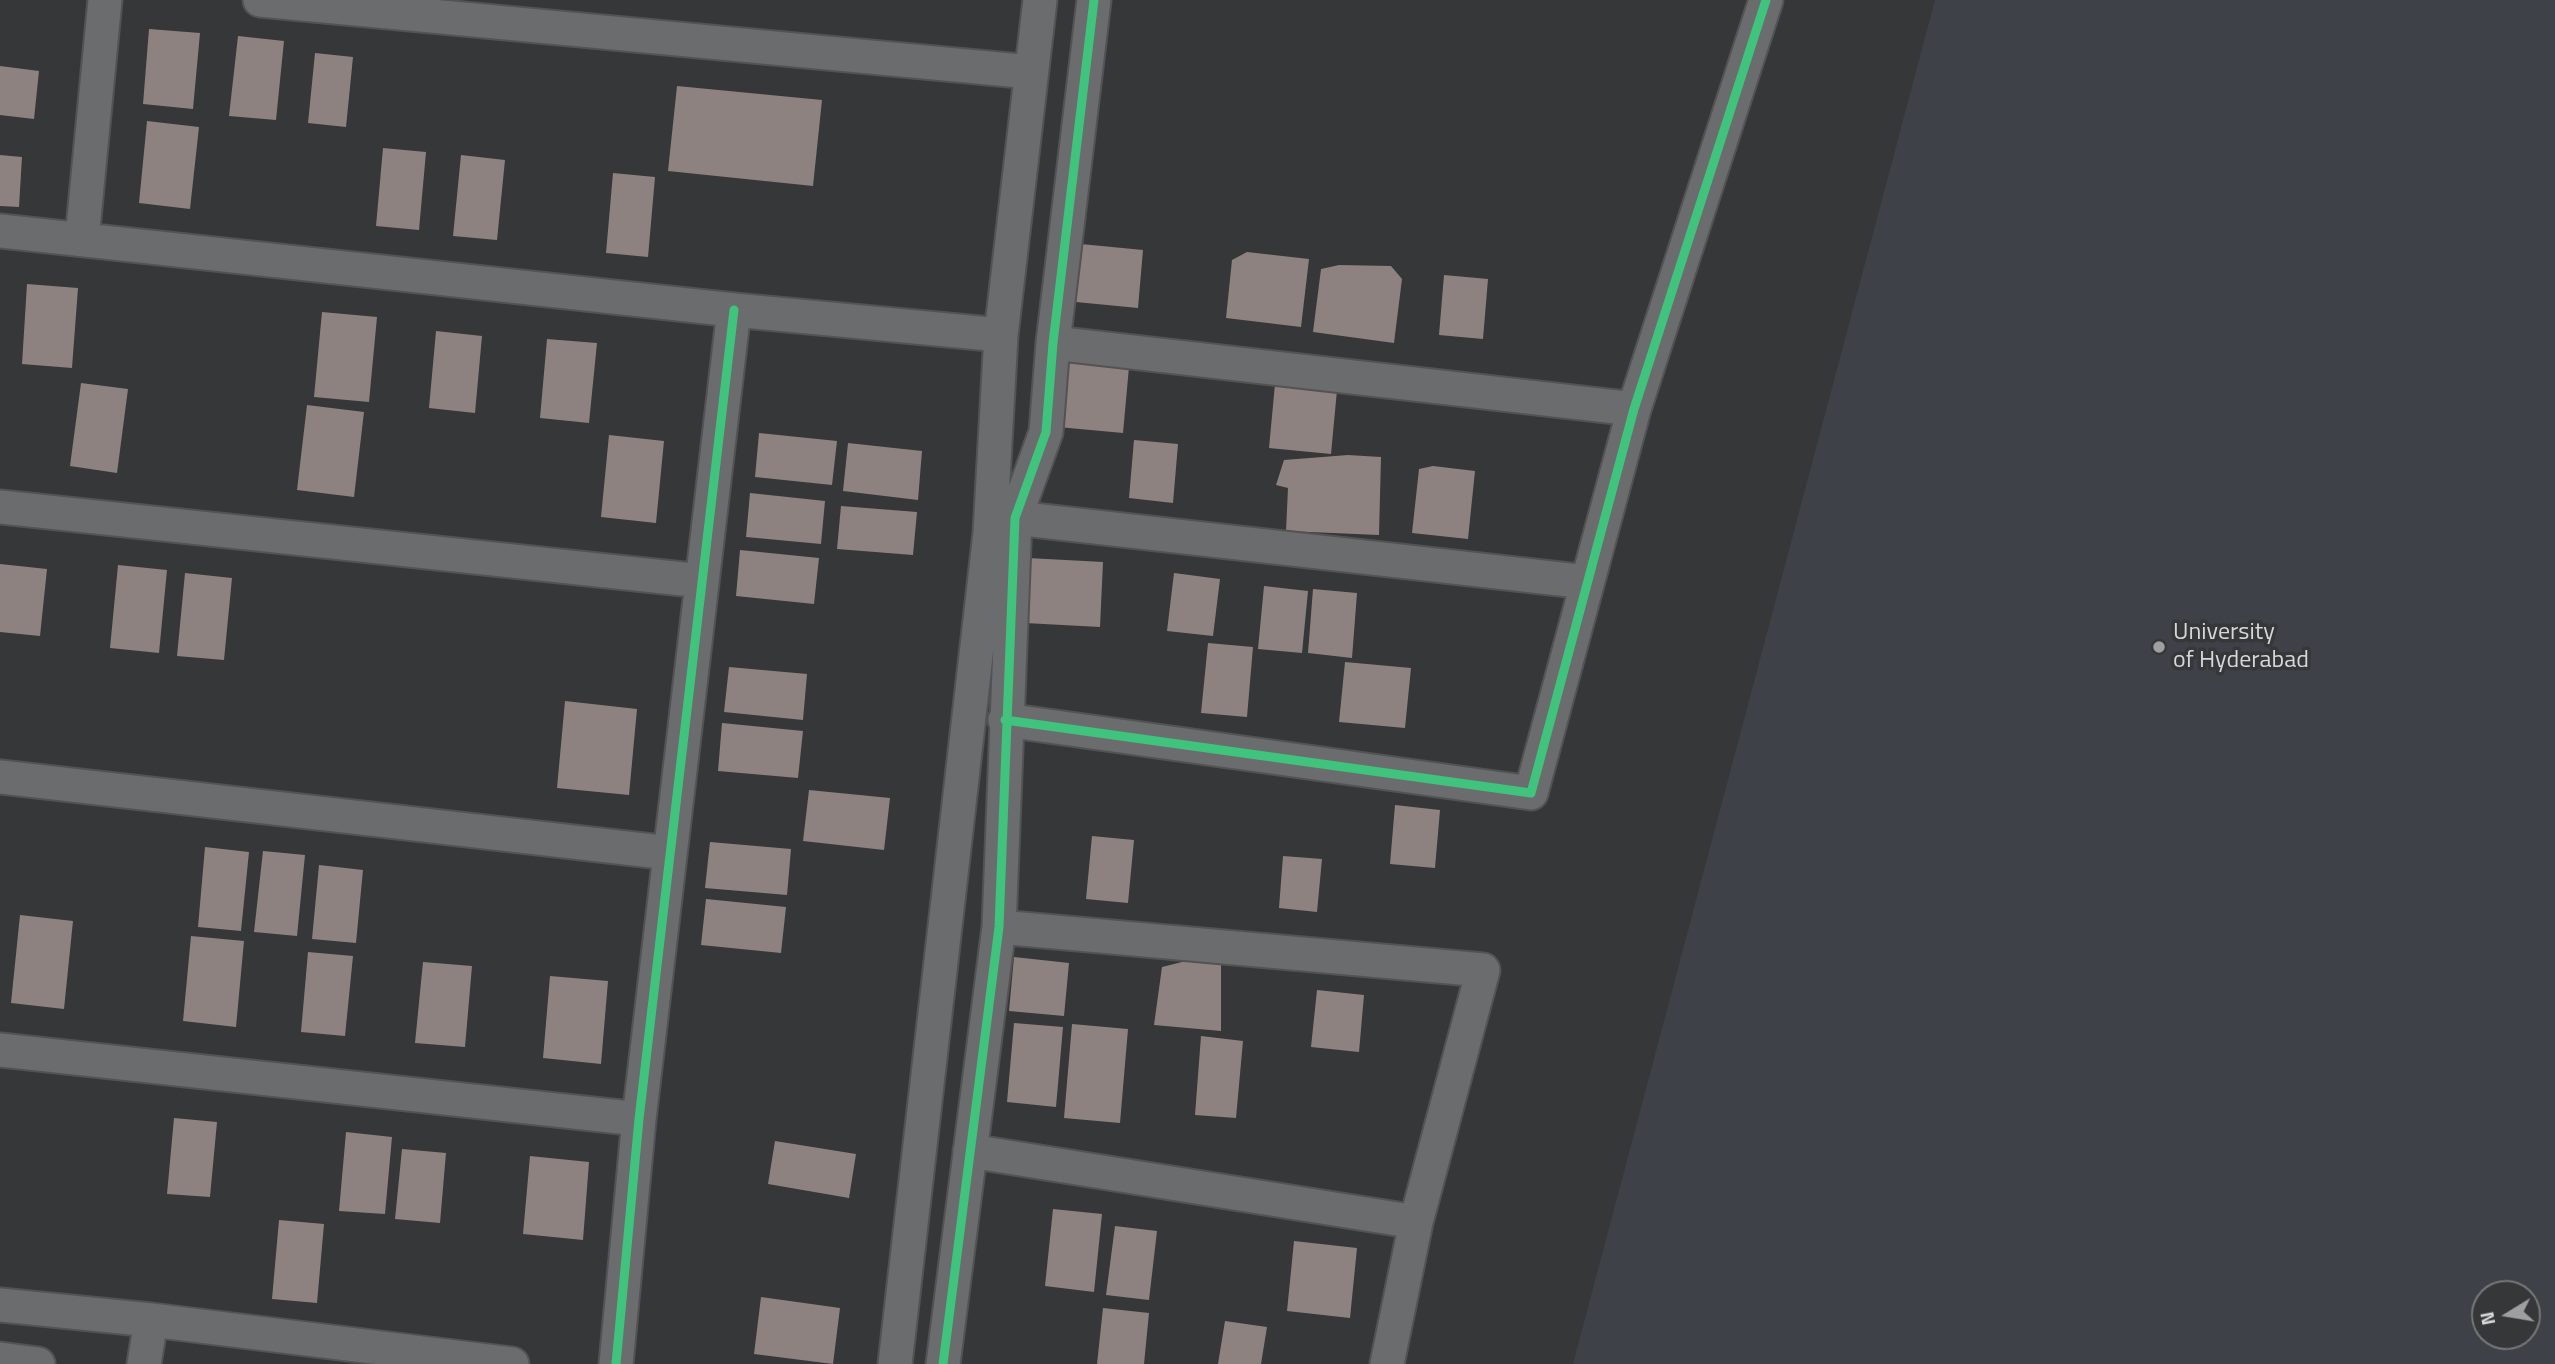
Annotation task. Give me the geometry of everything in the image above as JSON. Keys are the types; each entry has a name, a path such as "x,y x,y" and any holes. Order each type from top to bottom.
{"street":[{"path":"82,239 105,0"},
{"path":"260,0 1031,72"},
{"path":"895,1364 990,533 1001,335 1040,0"},
{"path":"943,1364 999,927 1015,518 1046,432 1053,343 1094,0"},
{"path":"1006,720 1531,793 1634,409 1766,0"},
{"path":"0,231 734,310 1001,335"},
{"path":"616,1364 639,1119 734,310"},
{"path":"1053,343 1634,409"},
{"path":"996,425 1046,432"},
{"path":"0,508 702,581"},
{"path":"1015,518 1587,582"},
{"path":"0,777 670,853"},
{"path":"999,927 1483,971 1416,1222 1387,1364"},
{"path":"0,1050 639,1119"},
{"path":"970,1151 1416,1222"},
{"path":"0,1305 151,1320 427,1360 512,1364"},
{"path":"145,1364 151,1320"},
{"path":"0,1359 38,1364"}],"shaded area":[{"name":"University of Hyderabad","path":"1935,0 2555,0 2555,1364 1573,1364"}],"building":[{"path":"149,29 200,33 193,109 143,104"},
{"path":"238,36 284,41 276,120 229,116"},
{"path":"315,53 353,57 346,127 308,123"},
{"path":"0,66 39,71 34,119 0,115"},
{"path":"677,86 822,100 813,186 668,171"},
{"path":"147,121 199,127 190,209 139,203"},
{"path":"383,148 426,152 419,230 376,226"},
{"path":"0,155 22,157 19,207 0,206"},
{"path":"461,155 505,160 497,240 453,236"},
{"path":"613,173 655,177 648,257 606,253"},
{"path":"1081,244 1143,250 1138,308 1076,302"},
{"path":"1247,252 1309,259 1301,327 1226,318 1232,260"},
{"path":"1339,265 1391,266 1402,279 1394,343 1313,332 1321,269"},
{"path":"1444,275 1488,279 1483,339 1439,335"},
{"path":"27,284 78,288 72,368 22,364"},
{"path":"322,312 377,317 369,402 314,397"},
{"path":"436,331 482,336 475,413 429,408"},
{"path":"547,339 597,343 589,423 540,418"},
{"path":"1064,361 1129,367 1123,433 1058,427"},
{"path":"81,383 128,389 117,473 70,466"},
{"path":"1275,384 1337,390 1331,454 1269,448"},
{"path":"307,405 364,412 354,497 297,490"},
{"path":"759,433 837,441 832,485 755,477"},
{"path":"609,435 664,441 656,523 601,517"},
{"path":"1134,440 1178,444 1173,503 1129,498"},
{"path":"848,443 922,451 918,500 843,491"},
{"path":"1348,455 1381,457 1379,535 1286,531 1288,488 1276,485 1284,460"},
{"path":"1433,466 1475,471 1468,539 1412,533 1419,469"},
{"path":"750,493 825,501 821,544 746,537"},
{"path":"841,506 917,512 913,555 837,549"},
{"path":"740,550 819,558 814,604 736,596"},
{"path":"1028,558 1103,562 1100,627 1025,623"},
{"path":"0,564 47,569 40,636 0,632"},
{"path":"118,565 167,570 159,653 110,648"},
{"path":"185,573 232,578 224,660 177,656"},
{"path":"1174,573 1220,579 1213,636 1167,631"},
{"path":"1264,586 1308,591 1302,653 1258,649"},
{"path":"1313,589 1357,593 1352,658 1308,653"},
{"path":"1208,643 1253,647 1247,717 1201,713"},
{"path":"1345,662 1411,668 1405,728 1339,722"},
{"path":"729,667 807,674 803,720 724,712"},
{"path":"565,701 637,709 629,795 557,788"},
{"path":"722,723 803,731 798,778 718,771"},
{"path":"809,790 890,798 884,850 803,841"},
{"path":"1395,805 1440,810 1435,868 1390,864"},
{"path":"1092,836 1134,840 1128,903 1086,899"},
{"path":"710,842 791,849 787,895 705,888"},
{"path":"205,847 249,852 241,931 198,927"},
{"path":"263,851 305,855 297,936 254,932"},
{"path":"1283,856 1322,859 1317,912 1279,908"},
{"path":"319,865 363,870 356,943 312,939"},
{"path":"706,899 786,907 781,953 701,945"},
{"path":"20,915 73,921 64,1009 11,1003"},
{"path":"191,936 244,941 236,1027 183,1021"},
{"path":"308,952 353,956 345,1036 301,1032"},
{"path":"1014,957 1069,963 1064,1016 1009,1011"},
{"path":"1190,960 1221,960 1221,1031 1154,1025 1162,967"},
{"path":"423,962 472,966 465,1047 415,1043"},
{"path":"550,976 608,981 601,1064 543,1058"},
{"path":"1317,990 1364,995 1359,1052 1311,1047"},
{"path":"1014,1023 1063,1027 1056,1107 1007,1102"},
{"path":"1072,1024 1128,1029 1120,1123 1064,1118"},
{"path":"1201,1036 1243,1041 1236,1118 1195,1115"},
{"path":"174,1118 217,1122 210,1197 167,1194"},
{"path":"346,1132 392,1137 385,1214 339,1211"},
{"path":"775,1141 856,1154 849,1198 768,1184"},
{"path":"402,1149 446,1153 440,1223 395,1219"},
{"path":"530,1156 589,1162 583,1240 523,1234"},
{"path":"1053,1209 1102,1214 1094,1292 1045,1286"},
{"path":"279,1220 324,1224 317,1303 272,1299"},
{"path":"1115,1226 1157,1231 1149,1300 1106,1295"},
{"path":"1294,1241 1357,1248 1350,1318 1287,1311"},
{"path":"761,1297 840,1308 833,1364 754,1354"},
{"path":"1103,1308 1149,1313 1144,1364 1097,1364"},
{"path":"1225,1321 1267,1327 1261,1364 1218,1364"}],"cycle path":[{"path":"943,1364 999,927 1015,518 1046,432 1053,343 1094,0"},
{"path":"1005,720 1531,793 1634,409 1766,0"},
{"path":"616,1364 639,1119 734,310"}],"place":[{"name":"University of Hyderabad","path":"2159,647"}]}
